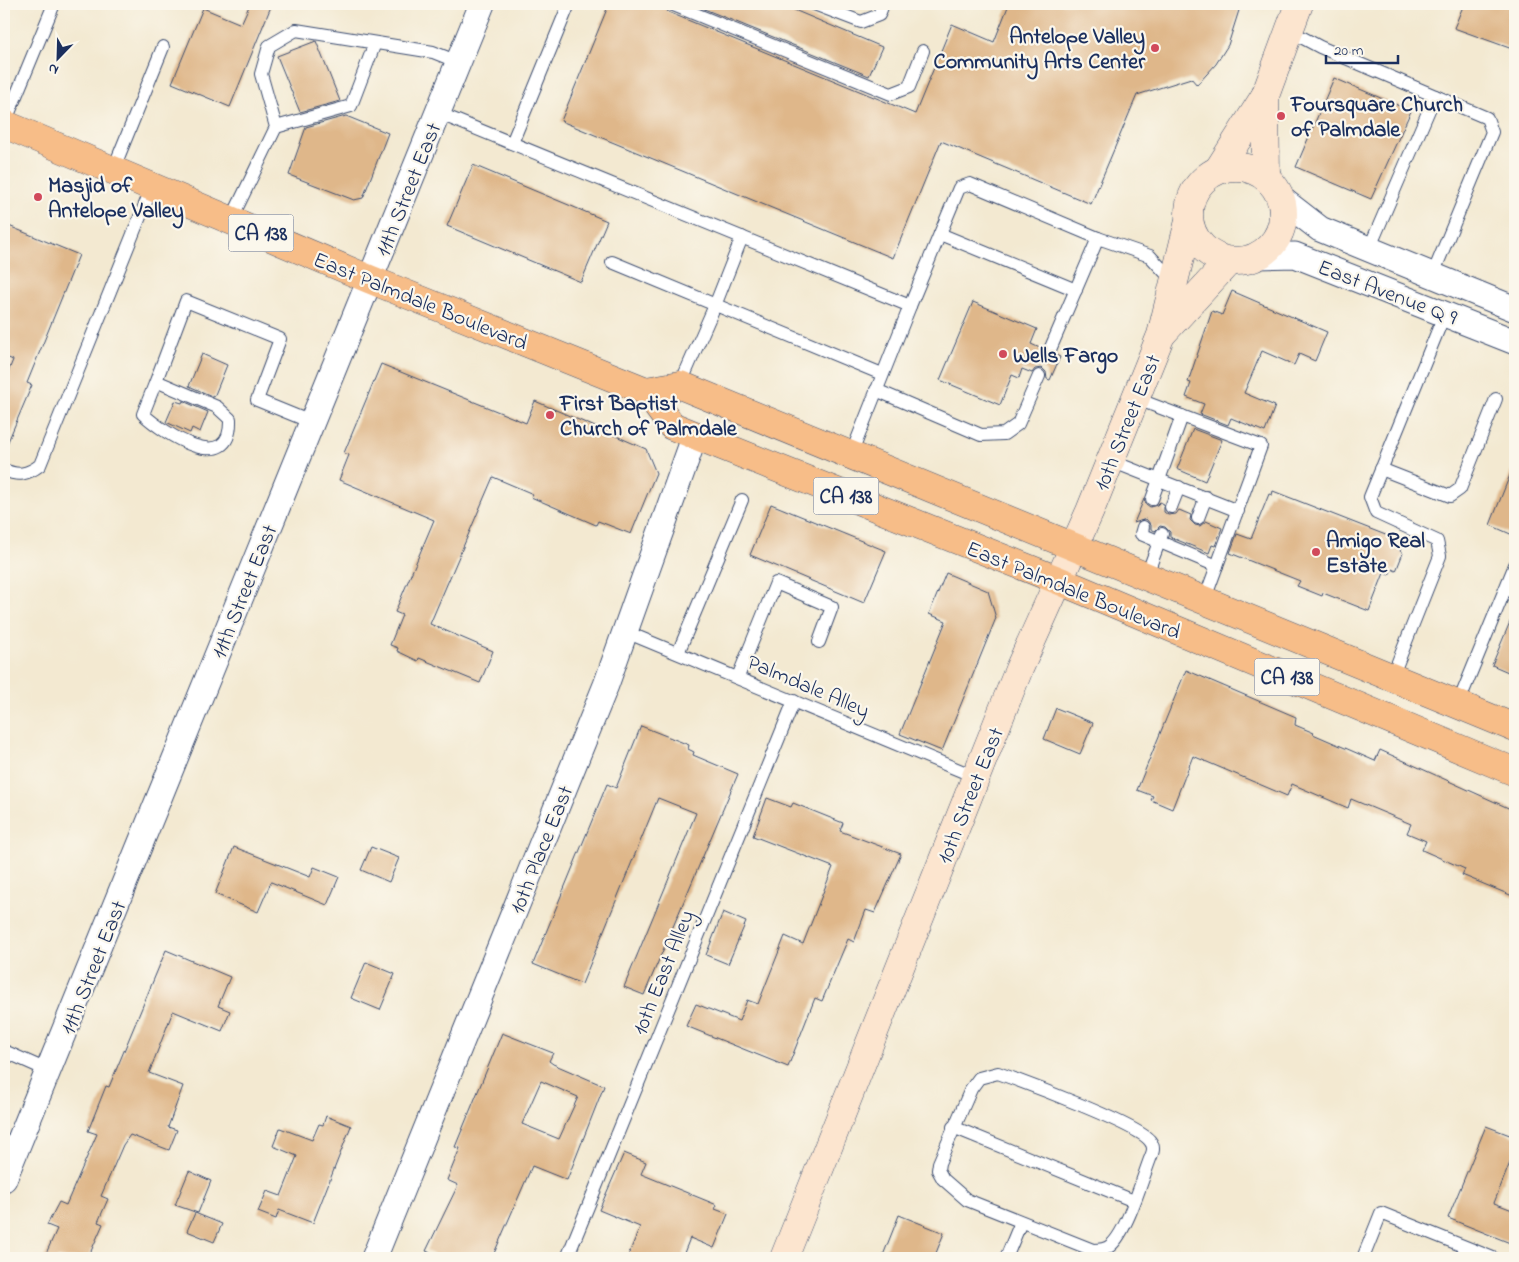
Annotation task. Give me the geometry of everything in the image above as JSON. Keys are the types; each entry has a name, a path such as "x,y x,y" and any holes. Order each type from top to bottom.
{"highway":[{"name":"East Palmdale Boulevard","path":"4,125 370,279 646,391 672,426 1060,581 1515,772"},
{"name":"East Palmdale Boulevard","path":"680,385 1515,728"},
{"path":"646,391 680,385"}],"main road":[{"path":"1220,167 1236,166 1252,169 1273,188 1283,205 1283,220 1279,234 1270,247 1258,256 1230,261 1215,256 1203,248 1194,236 1189,221 1189,205 1195,189 1206,177 1220,167 1265,96 1298,4"},
{"path":"1265,96 1273,188"},
{"name":"10th Street East","path":"784,1258 1019,669 1060,581 1137,398 1161,335 1189,221"},
{"name":"10th Street East","path":"1161,335 1230,261"}],"street":[{"name":"11th Street East","path":"4,1179 482,4"},
{"name":"East Avenue Q 9","path":"1273,188 1320,229 1515,309"},
{"name":"East Avenue Q 9","path":"1258,256 1295,255 1515,342"},
{"name":"10th Place East","path":"374,1258 606,685 695,435"}],"lane":[{"path":"4,125 54,4"},
{"path":"512,144 569,4"},
{"path":"671,4 891,94 910,87 923,52"},
{"path":"814,4 861,22 879,15 883,4"},
{"path":"231,220 276,127 261,74 269,46 296,30 433,52 458,62"},
{"path":"1288,30 1320,46 1487,118 1492,132 1433,274"},
{"path":"276,127 351,106 375,43"},
{"path":"113,170 163,47"},
{"path":"1369,249 1435,96"},
{"path":"438,113 910,306"},
{"path":"851,454 959,188 970,184 1098,238 1150,256 1173,281"},
{"path":"4,470 15,475 30,473 40,465 152,187"},
{"path":"940,234 1076,290"},
{"path":"680,385 716,303 742,237"},
{"path":"1049,352 1098,238"},
{"path":"612,262 716,303 882,374"},
{"path":"156,381 217,407 230,419 231,432 224,443 214,449 198,448 160,429 143,414 186,301 280,339 258,400 311,422"},
{"path":"1392,677 1440,556 1437,541 1376,514 1370,497 1445,313"},
{"path":"876,390 981,435 1004,434 1018,424 1039,376"},
{"path":"1137,398 1262,446 1204,601"},
{"path":"1381,469 1450,496 1460,489 1496,398"},
{"path":"1152,499 1182,416"},
{"path":"1111,461 1238,510"},
{"path":"1171,507 1179,487"},
{"path":"1198,518 1206,497"},
{"path":"678,653 742,500"},
{"path":"1143,526 1141,534 1160,538 1186,548 1217,566"},
{"path":"1146,577 1160,538"},
{"path":"1458,704 1515,565"},
{"path":"738,677 776,583 832,607 819,642"},
{"name":"Palmdale Alley","path":"626,632 976,777"},
{"name":"10th East Alley","path":"567,1258 794,701"},
{"path":"4,1051 49,1071"},
{"path":"998,1073 1129,1125 1147,1137 1154,1149 1134,1202 1120,1233 1111,1246 1102,1250 1093,1250 967,1200 943,1180 938,1170 939,1163 971,1089 979,1078 998,1073"},
{"path":"953,1127 1134,1202"},
{"path":"1363,1258 1381,1214 1493,1258"},
{"path":"1006,1258 1021,1222"}],"building":[{"path":"250,4 272,4 230,107 172,83 203,8 241,24"},
{"path":"609,4 663,4 668,12 915,114 952,24 994,42 1009,4 1241,4 1228,45 1216,64 1197,85 1191,78 1137,95 1091,204 941,141 893,258 561,121"},
{"path":"692,4 780,4 882,47 869,76"},
{"path":"1464,4 1515,4 1515,50 1454,28"},
{"path":"316,41 340,101 300,112 277,56"},
{"path":"1334,78 1411,111 1371,199 1296,167"},
{"path":"346,116 388,133 363,198 354,200 289,175 306,127"},
{"path":"473,165 607,221 581,282 447,226"},
{"path":"4,224 79,255 27,383 32,385 4,451 4,382 13,360 4,356"},
{"path":"1232,291 1327,332 1315,361 1299,354 1294,365 1262,351 1244,393 1275,406 1265,432 1231,418 1228,425 1200,414 1204,404 1186,397 1191,383 1188,382 1212,311 1222,315"},
{"name":"Wells Fargo","path":"973,302 1037,329 1031,344 1042,349 1042,356 1046,360 1053,359 1056,355 1060,357 1050,380 1047,379 1046,372 1042,368 1035,369 1032,373 1022,369 1019,378 1012,375 1000,405 940,380"},
{"path":"202,354 227,365 214,397 189,386"},
{"path":"381,364 526,423 535,401 646,449 656,473 631,534 598,521 596,525 531,497 533,494 493,477 430,624 493,651 480,683 419,658 418,661 397,651 398,648 390,645 402,615 395,612 434,520 339,480 349,455 344,453"},
{"path":"175,401 182,403 183,401 208,412 200,432 192,428 190,433 166,422"},
{"path":"1193,429 1222,440 1205,481 1177,469"},
{"path":"1515,465 1515,536 1490,525"},
{"path":"1273,491 1401,541 1400,551 1403,553 1396,571 1392,569 1389,575 1384,573 1369,611 1323,593 1322,596 1297,586 1300,581 1230,553 1237,534 1251,539 1269,494 1272,495"},
{"path":"1144,499 1150,507 1160,502 1164,504 1164,512 1168,515 1176,514 1179,510 1191,515 1190,520 1195,525 1200,526 1206,521 1222,528 1215,546 1212,545 1209,553 1170,537 1170,532 1165,527 1160,526 1155,531 1151,529 1151,525 1146,519 1134,523"},
{"path":"771,504 886,551 864,603 750,555"},
{"path":"946,573 988,591 996,618 942,751 900,734 946,621 929,614"},
{"path":"1515,610 1515,675 1492,665"},
{"path":"1186,670 1296,717 1295,725 1375,761 1380,750 1515,811 1515,897 1462,875 1465,869 1422,850 1426,841 1407,833 1411,824 1351,799 1348,808 1292,784 1287,796 1193,756 1172,809 1151,800 1153,796 1137,790"},
{"path":"1056,708 1093,723 1080,754 1044,739"},
{"path":"641,726 689,745 688,749 694,752 693,755 738,774 644,995 624,987 696,813 658,798 582,984 533,964 607,784 616,788"},
{"path":"767,798 791,807 793,803 843,823 840,831 901,854 875,913 866,910 854,942 848,939 822,1001 815,998 788,1067 686,1026 696,1004 739,1021 747,1000 758,1004 785,936 803,944 833,867 753,836"},
{"path":"234,847 310,877 314,867 339,877 327,905 271,882 258,912 215,894"},
{"path":"371,847 399,858 389,882 361,870"},
{"path":"723,912 746,922 728,964 706,955"},
{"path":"166,950 230,977 218,1006 230,1011 222,1031 173,1011 149,1073 183,1086 168,1127 177,1130 169,1150 130,1135 123,1145 101,1196 108,1199 98,1222 103,1224 88,1258 44,1258 57,1229 47,1225 59,1202 66,1205 97,1134 88,1131 106,1086 109,1087"},
{"path":"366,962 395,974 380,1010 351,998"},
{"path":"502,1033 553,1053 549,1061 553,1064 604,1086 567,1180 532,1166 492,1258 442,1258 426,1251 458,1185 447,1180 460,1148 455,1147","holes":["541,1081 578,1097 559,1139 522,1124"]},
{"path":"326,1116 351,1126 313,1223 279,1210 276,1219 258,1212 267,1191 281,1196 297,1156 273,1146 280,1128 312,1140 319,1124 323,1125"},
{"path":"1486,1126 1515,1137 1515,1150 1494,1203 1515,1211 1515,1245 1448,1218"},
{"path":"624,1153 646,1162 641,1174 717,1205 715,1209 728,1214 714,1248 690,1238 682,1258 627,1258 640,1227 599,1210"},
{"path":"189,1171 211,1181 198,1213 175,1205"},
{"path":"195,1213 222,1224 214,1242 187,1231"},
{"path":"899,1215 944,1233 934,1258 882,1258"}],"place":[{"name":"Antelope Valley Community Arts Center","path":"1155,48"},
{"name":"Foursquare Church of Palmdale","path":"1281,116"},
{"name":"Masjid of Antelope Valley","path":"38,197"},
{"name":"Wells Fargo","path":"1003,354"},
{"name":"First Baptist Church of Palmdale","path":"550,415"},
{"name":"Amigo Real Estate","path":"1316,552"}]}
